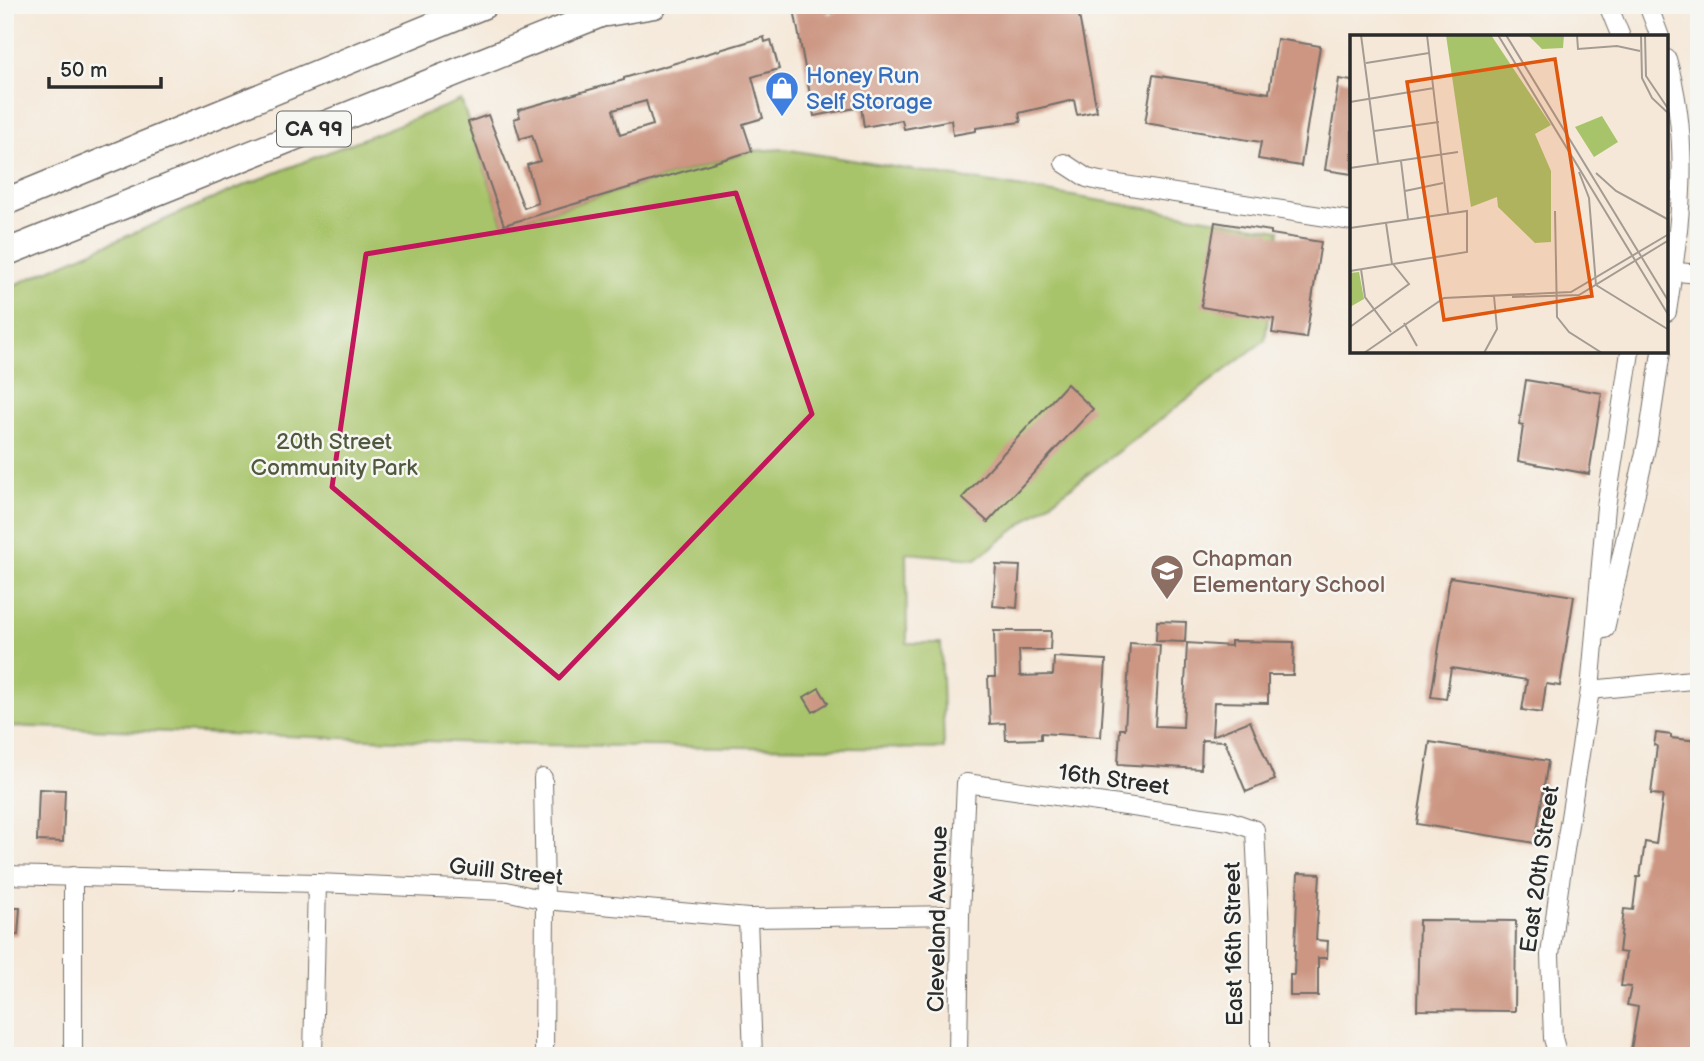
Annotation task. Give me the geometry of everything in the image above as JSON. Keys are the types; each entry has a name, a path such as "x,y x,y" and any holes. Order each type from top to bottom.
{"highway":[{"name":"CA 99","path":"5,202 484,5"},
{"path":"612,9 654,5"},
{"name":"CA 99","path":"5,254 612,9"}],"street":[{"path":"1608,5 1620,35"},
{"path":"1648,5 1659,35"},
{"path":"1669,66 1676,92 1682,146 1681,215 1670,271 1699,274"},
{"path":"1064,163 1075,172 1098,181 1350,221"},
{"name":"East 20th Street","path":"1558,1056 1553,1038 1550,956 1590,690 1606,507 1630,354"},
{"name":"East 20th Street","path":"1590,690 1648,439 1661,354"},
{"path":"1590,690 1699,681"},
{"path":"543,778 544,1056"},
{"name":"16th Street","path":"965,783 1230,821 1255,830"},
{"name":"Cleveland Avenue","path":"958,1056 965,783"},
{"name":"East 16th Street","path":"1255,830 1260,933 1260,1056"},
{"name":"Guill Street","path":"5,875 506,891 545,900 748,918 960,915"},
{"path":"73,876 73,1056"},
{"path":"313,1056 317,883"},
{"path":"748,918 753,1056"}],"highlighted area":[{"path":"736,193 812,414 559,678 332,487 366,254"}],"green space":[{"name":"20th Street Community Park","path":"461,100 504,225 752,151 784,149 1280,230 1265,340 976,559 906,553 907,643 941,643 944,749 534,745 5,726 5,289 245,185"}],"building":[{"path":"826,5 828,14 863,5 1077,5 1097,111 1077,115 1074,100 1019,113 1021,122 976,128 976,131 953,135 951,120 904,129 902,120 864,127 861,107 814,116 794,9"},
{"path":"764,37 765,42 771,40 779,69 752,77 763,118 743,124 752,151 504,225 468,122 488,115 524,208 538,203 527,165 540,161 532,135 520,139 514,119 520,117 518,110","holes":["646,101 653,125 620,135 613,110"]},
{"path":"1277,39 1320,46 1301,166 1258,159 1261,142 1145,123 1153,75 1269,93"},
{"path":"1339,79 1350,81 1350,174 1325,170"},
{"path":"1215,222 1321,242 1306,338 1272,333 1274,319 1201,307"},
{"path":"1526,380 1602,393 1589,474 1518,461 1523,426 1519,425"},
{"path":"1067,384 1093,409 988,522 962,498"},
{"path":"996,565 1020,566 1017,608 993,606"},
{"path":"1450,577 1574,596 1560,686 1546,684 1542,713 1522,710 1527,680 1451,668 1446,699 1431,697"},
{"path":"1157,621 1186,622 1185,642 1156,641"},
{"path":"994,631 1051,631 1050,650 1019,650 1020,676 1053,675 1054,657 1106,660 1101,737 1041,733 1041,739 1006,740 1005,723 990,724 988,677 995,677"},
{"path":"1231,641 1294,642 1293,675 1268,675 1268,703 1214,702 1212,736 1250,721 1275,780 1246,792 1225,741 1202,740 1201,769 1118,764 1120,729 1125,729 1130,643 1160,645 1155,726 1183,727 1187,643 1231,646"},
{"path":"819,688 828,703 813,712 804,697"},
{"path":"1656,733 1671,735 1671,738 1699,741 1699,924 1697,923 1693,957 1699,958 1699,1056 1630,1056 1638,1007 1627,1005 1631,987 1621,986 1626,953 1619,952 1624,909 1633,910 1645,842 1656,844 1663,795 1651,794"},
{"path":"1430,742 1548,761 1535,843 1417,824"},
{"path":"39,789 65,790 63,842 37,841"},
{"path":"1298,873 1320,874 1316,940 1328,941 1327,958 1318,958 1318,996 1290,996 1290,975 1294,975"},
{"path":"5,908 20,908 18,935 5,935"},
{"path":"1419,920 1516,921 1515,1011 1417,1010"}],"place":[{"name":"Honey Run Self Storage","path":"782,118"},
{"name":"Chapman Elementary School","path":"1167,601"}]}
